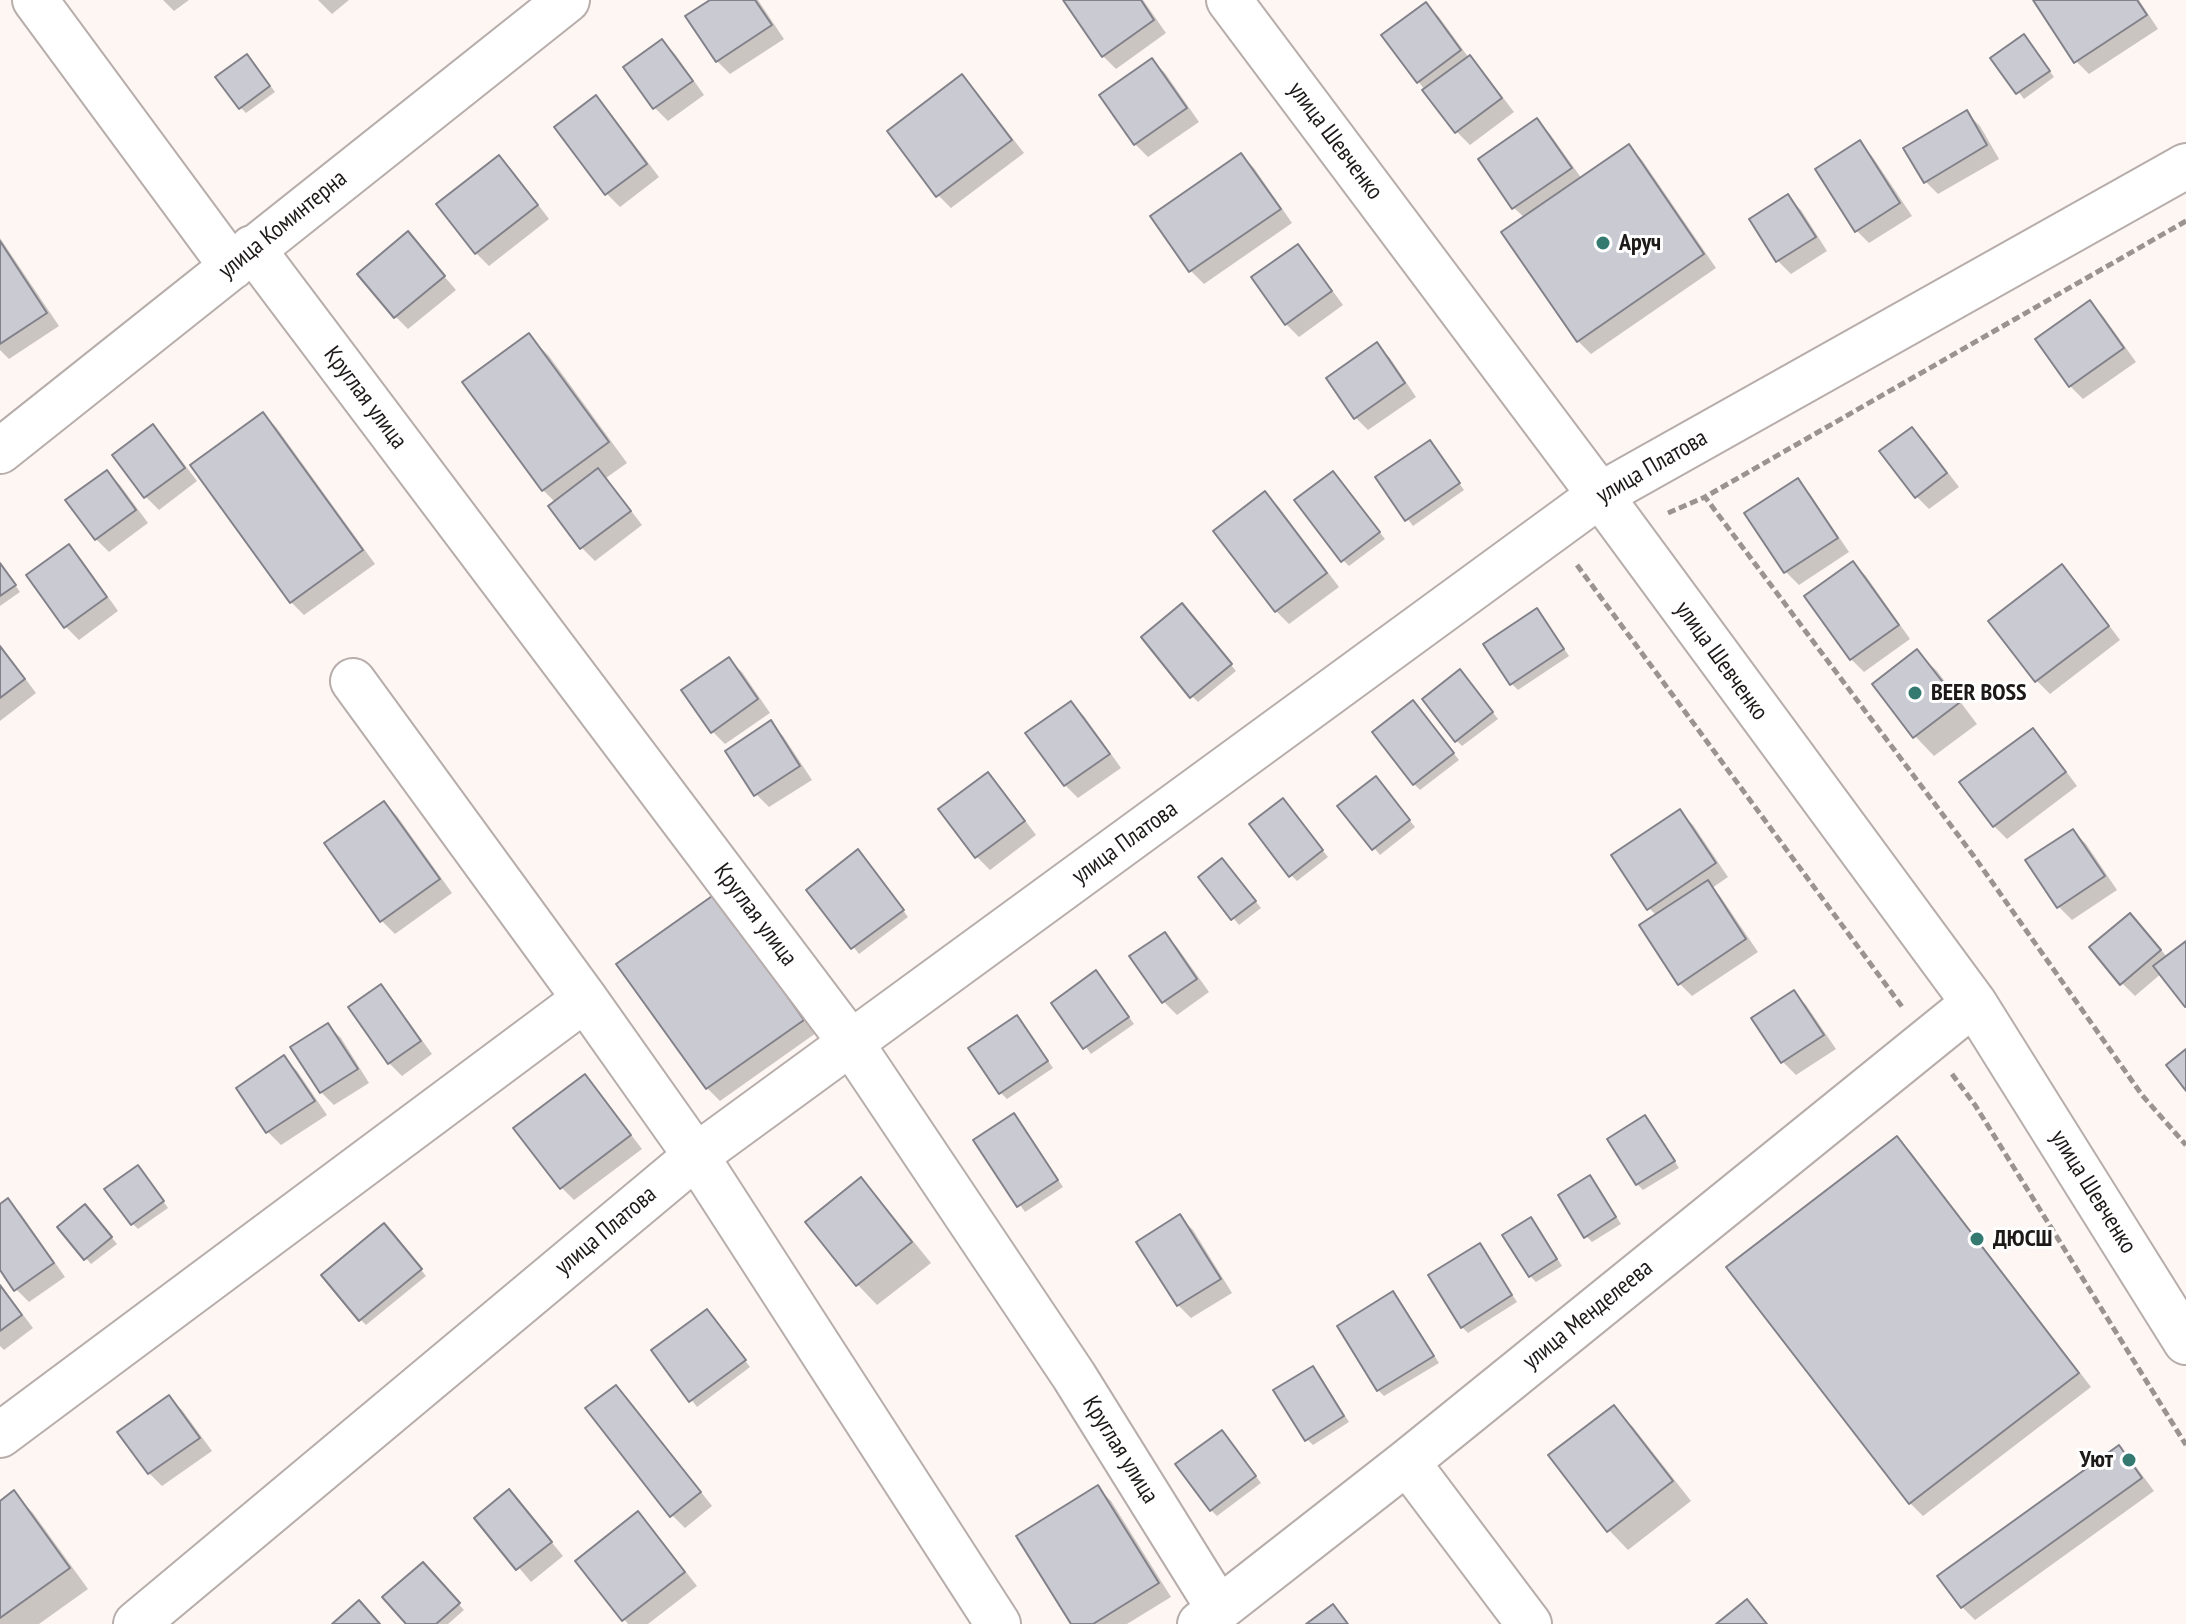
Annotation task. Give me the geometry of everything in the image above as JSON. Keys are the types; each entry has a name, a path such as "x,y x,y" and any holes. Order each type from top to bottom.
{"street":[{"name":"Круглая улица","path":"35,0 242,258 851,1043 1074,1376 1210,1617"},
{"name":"улица Коминтерна","path":"0,451 567,0"},
{"name":"улица Шевченко","path":"1229,0 1600,495 1974,1003 2186,1342"},
{"name":"улица Платова","path":"136,1624 696,1156 1600,495 2186,166"},
{"path":"353,681 696,1156 998,1624"},
{"path":"0,1435 585,999"},
{"name":"улица Менделеева","path":"1210,1617 1407,1462 1974,1003"},
{"path":"1407,1462 1529,1624"}],"path":[{"path":"2186,221 1705,497 1626,532 1574,561 1975,1105 2186,1445"},
{"path":"1705,497 1973,855 2142,1095 2186,1145"}],"building":[{"path":"710,0 755,0 772,25 716,62 685,16"},
{"path":"1063,0 1141,0 1154,20 1102,57"},
{"path":"2033,0 2137,0 2147,15 2074,63"},
{"path":"1426,2 1461,50 1417,83 1381,35"},
{"path":"2024,34 2050,71 2016,94 1990,58"},
{"path":"662,39 693,81 653,109 623,67"},
{"path":"247,54 270,86 239,109 215,77"},
{"path":"1470,55 1502,98 1455,133 1422,90"},
{"path":"1152,58 1187,108 1134,145 1099,95"},
{"path":"962,74 1012,140 936,197 887,131"},
{"path":"596,95 647,164 605,195 554,127"},
{"path":"1967,110 1987,145 1924,183 1903,148"},
{"path":"1537,118 1572,168 1512,209 1478,159"},
{"path":"1860,140 1900,203 1855,232 1815,169"},
{"name":"Аруч","path":"1629,144 1704,254 1577,342 1501,232"},
{"path":"1241,153 1281,209 1189,272 1150,216"},
{"path":"499,155 538,205 475,254 436,204"},
{"path":"1788,194 1816,237 1776,262 1749,219"},
{"path":"408,231 445,276 394,318 357,274"},
{"path":"0,241 47,313 0,344"},
{"path":"1298,244 1332,291 1285,325 1251,277"},
{"path":"2090,300 2124,348 2069,387 2035,339"},
{"path":"529,333 609,442 542,491 462,382"},
{"path":"1377,342 1405,383 1354,419 1326,378"},
{"path":"263,412 363,550 290,603 190,465"},
{"path":"153,424 185,468 144,498 112,455"},
{"path":"1912,427 1947,473 1915,498 1879,451"},
{"path":"1430,440 1460,483 1405,521 1375,477"},
{"path":"598,468 631,511 580,549 548,506"},
{"path":"107,470 136,510 95,540 65,500"},
{"path":"1333,471 1380,532 1341,562 1294,500"},
{"path":"1798,478 1838,538 1784,573 1744,513"},
{"path":"1265,491 1327,573 1275,612 1213,531"},
{"path":"69,544 107,597 64,628 26,575"},
{"path":"1853,561 1899,625 1850,660 1804,596"},
{"path":"0,563 16,585 0,596"},
{"path":"2062,564 2109,626 2035,682 1988,621"},
{"path":"1182,603 1232,664 1190,698 1141,637"},
{"path":"1537,608 1564,649 1510,685 1483,644"},
{"path":"0,646 25,679 0,698"},
{"name":"BEER BOSS","path":"1917,649 1959,703 1913,738 1872,684"},
{"path":"729,657 758,699 711,733 681,690"},
{"path":"1460,669 1493,712 1455,742 1422,699"},
{"path":"1413,700 1454,753 1413,785 1372,732"},
{"path":"1071,701 1110,754 1064,786 1025,733"},
{"path":"771,720 800,766 754,796 725,751"},
{"path":"2033,728 2066,772 1993,827 1959,782"},
{"path":"988,772 1025,821 975,858 938,809"},
{"path":"1376,776 1410,820 1372,850 1337,806"},
{"path":"1283,798 1323,850 1289,877 1249,824"},
{"path":"384,801 440,879 380,922 324,843"},
{"path":"1680,809 1716,863 1647,910 1611,855"},
{"path":"2073,829 2105,876 2057,908 2025,860"},
{"path":"858,849 904,910 851,949 806,890"},
{"path":"1222,858 1256,901 1231,920 1198,877"},
{"path":"1708,880 1746,939 1678,985 1639,925"},
{"path":"715,894 804,1020 706,1089 616,964"},
{"path":"2130,913 2161,950 2120,985 2089,947"},
{"path":"1165,932 1197,979 1162,1003 1129,956"},
{"path":"2186,941 2186,1007 2185,1007 2153,966"},
{"path":"1096,970 1129,1017 1083,1049 1051,1003"},
{"path":"381,984 421,1041 388,1064 348,1007"},
{"path":"1794,990 1824,1035 1781,1063 1751,1018"},
{"path":"1017,1015 1048,1061 999,1094 968,1048"},
{"path":"328,1023 358,1069 320,1093 290,1047"},
{"path":"2186,1049 2186,1091 2166,1065"},
{"path":"284,1055 315,1101 266,1133 236,1088"},
{"path":"585,1074 631,1135 560,1189 513,1128"},
{"path":"1014,1113 1058,1180 1017,1207 973,1140"},
{"path":"1645,1115 1675,1161 1636,1185 1607,1139"},
{"path":"1897,1136 2079,1373 1909,1504 1726,1267"},
{"path":"138,1165 164,1201 131,1225 104,1189"},
{"path":"1590,1175 1616,1217 1584,1238 1558,1195"},
{"path":"861,1177 912,1242 856,1286 805,1222"},
{"path":"8,1198 54,1263 14,1291 0,1270 0,1204"},
{"path":"85,1204 112,1237 84,1260 57,1227"},
{"path":"1180,1214 1221,1279 1177,1306 1136,1242"},
{"path":"1531,1217 1557,1259 1529,1277 1502,1235"},
{"path":"384,1223 422,1269 359,1321 321,1275"},
{"path":"1480,1243 1512,1295 1461,1328 1428,1275"},
{"path":"0,1285 22,1315 0,1331"},
{"path":"1393,1291 1434,1356 1377,1391 1337,1326"},
{"path":"707,1309 746,1360 689,1402 651,1350"},
{"path":"1313,1366 1344,1416 1305,1441 1273,1390"},
{"path":"616,1385 701,1492 670,1517 585,1408"},
{"path":"169,1395 200,1438 148,1474 117,1432"},
{"path":"1614,1405 1673,1481 1607,1532 1548,1455"},
{"path":"1222,1430 1256,1476 1210,1511 1175,1464"},
{"path":"2119,1445 2142,1478 1961,1608 1937,1576"},
{"path":"1098,1485 1159,1583 1093,1624 1071,1624 1016,1536"},
{"path":"509,1489 552,1542 516,1570 474,1518"},
{"path":"14,1490 70,1568 0,1618 0,1501"},
{"path":"638,1511 685,1572 622,1621 575,1561"},
{"path":"423,1562 460,1603 436,1624 406,1624 382,1597"},
{"path":"1747,1599 1767,1624 1716,1624"},
{"path":"359,1600 380,1624 332,1624"},
{"path":"1333,1604 1348,1624 1306,1624"}],"place":[{"name":"Аруч","path":"1603,243"},
{"name":"BEER BOSS","path":"1915,693"},
{"name":"ДЮСШ","path":"1977,1239"},
{"name":"Уют","path":"2129,1460"}]}
